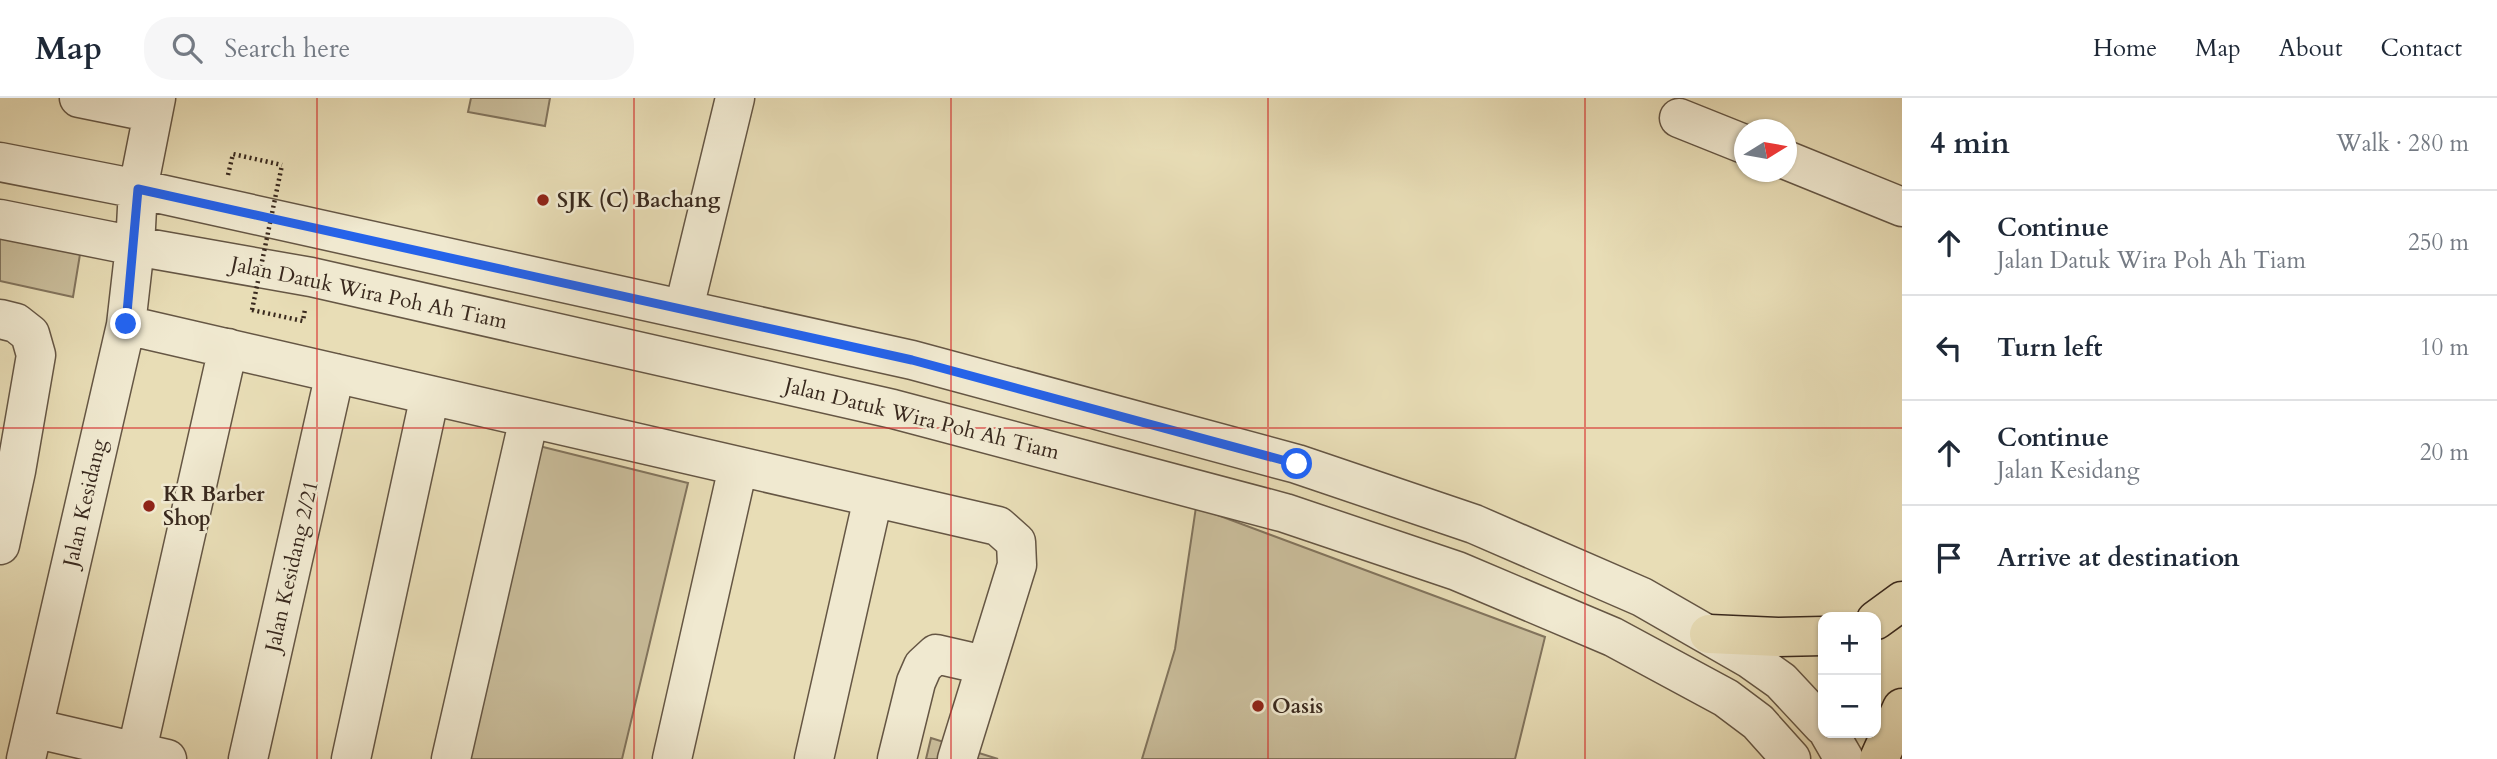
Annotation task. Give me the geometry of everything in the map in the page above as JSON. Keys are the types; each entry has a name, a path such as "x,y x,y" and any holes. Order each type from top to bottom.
{"main road":[{"path":"1881,616 1902,601"},
{"path":"1709,634 1818,636"},
{"path":"1878,759 1902,708"}],"street":[{"path":"79,98 155,106"},
{"path":"684,308 735,98"},
{"name":"Jalan Kesidang","path":"30,744 126,324 138,189 155,106"},
{"path":"1679,118 1734,140"},
{"path":"0,162 222,207 912,360 1297,464 1474,524 1642,597 1709,634 1781,681 1818,721"},
{"path":"1797,164 1902,206"},
{"name":"Jalan Datuk Wira Poh Ah Tiam","path":"0,219 311,277 893,409 1285,513 1457,571 1613,637 1726,698 1758,722 1791,759"},
{"path":"126,324 998,526 1016,542 1017,565 957,759"},
{"path":"0,545 8,469 36,355 15,327"},
{"path":"30,744 146,757 228,348"},
{"name":"Jalan Kesidang 2/21","path":"248,759 335,373"},
{"path":"351,759 430,395"},
{"path":"452,759 529,418"},
{"path":"672,759 738,467"},
{"path":"814,759 873,498"},
{"path":"897,759 916,681 923,666 936,654 984,665"},
{"path":"1832,738 1844,759"}],"path":[{"path":"222,207 233,154 282,164 252,310"}],"shaded area":[{"path":"471,98 550,98 545,126 468,112"},
{"path":"0,219 83,236 73,297 0,281"},
{"path":"523,442 688,483 622,759 451,759"},
{"path":"1196,507 1545,637 1515,759 1142,759 1175,649"},
{"path":"931,738 998,759 926,759"}],"place":[{"name":"SJK (C) Bachang","path":"543,200"},
{"name":"KR Barber Shop","path":"149,506"},
{"name":"Oasis","path":"1258,706"}],"route":[{"path":"126,324 138,189 912,360 1297,464"}]}
